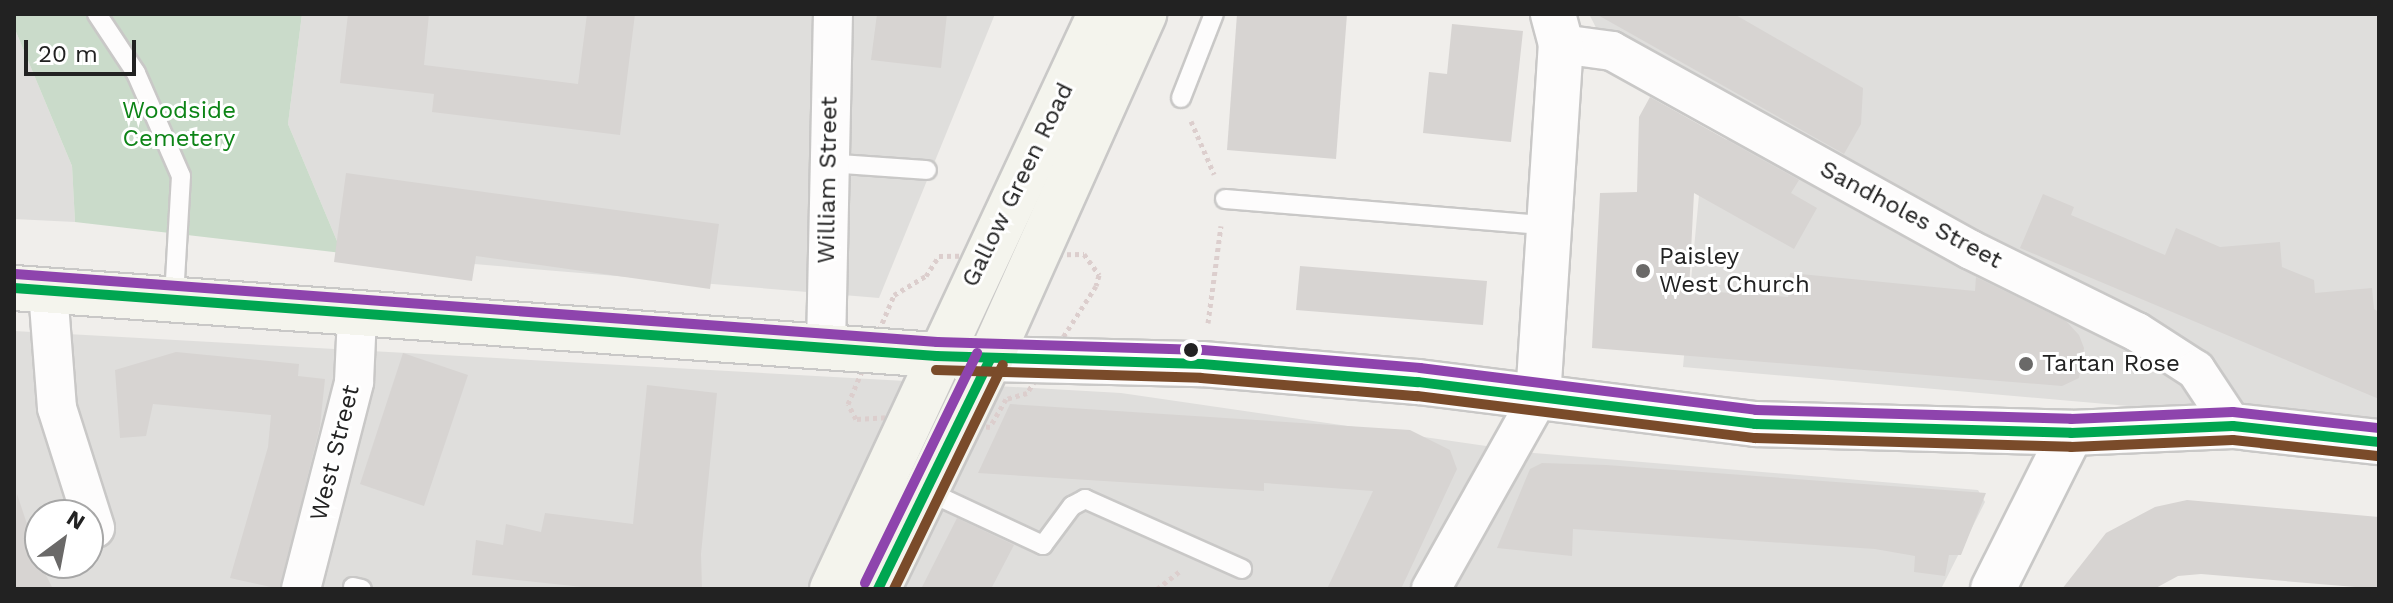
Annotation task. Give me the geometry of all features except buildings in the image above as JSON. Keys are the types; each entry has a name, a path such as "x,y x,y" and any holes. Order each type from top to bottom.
{"main road":[{"name":"Gallow Green Road","path":"832,589 936,356 1100,14"},
{"name":"Gallow Green Road","path":"878,589 990,359 1144,14"},
{"path":"31,290 990,359"}],"street":[{"name":"William Street","path":"826,347 827,163 833,14"},
{"path":"1431,589 1538,398 1551,226 1557,29"},
{"name":"Sandholes Street","path":"1557,29 1612,51 1971,250 2137,332 2196,370 2233,426"},
{"path":"31,290 57,408 86,499"},
{"name":"West Street","path":"301,589 354,382 357,315"},
{"path":"990,359 1202,364 1538,398 1755,424 2071,433 2233,426 2379,442"},
{"path":"1993,589 2071,433"}],"lane":[{"path":"97,14 136,73 181,176 174,298"},
{"path":"1181,98 1214,14"},
{"path":"827,163 927,170"},
{"path":"1225,199 1551,226"},
{"path":"927,491 1043,545 1072,506 1085,499 1242,569"}],"path":[{"path":"1181,98 1225,199 1202,364"}],"shaded area":[{"path":"302,14 995,14 879,298 342,253 288,124"},
{"path":"1589,14 2379,14 2379,428 1683,367 1699,195 1727,145 1726,133 1623,80"},
{"path":"14,27 72,166 75,222 14,219"},
{"path":"14,331 1121,393 1534,453 1978,490 1985,502 1941,589 14,589"}],"green space":[{"name":"Woodside Cemetery","path":"14,14 302,14 288,124 342,253 75,222 72,166 14,27"}],"transit line":[{"path":"15,274 937,342 1203,350 1420,368 1756,410 2071,419 2233,412 2379,428"},
{"path":"14,288 936,356 1202,364 1418,382 1755,424 2071,433 2233,426 2379,442"},
{"path":"865,583 977,353"},
{"path":"878,589 990,359"},
{"name":"20","path":"894,589 1003,365"},
{"name":"20","path":"936,370 1201,378 1417,396 1755,438 2071,447 2233,440 2377,456"}],"place":[{"name":"Paisley West Church","path":"1643,271"},
{"name":"Tartan Rose","path":"2026,364"}]}
